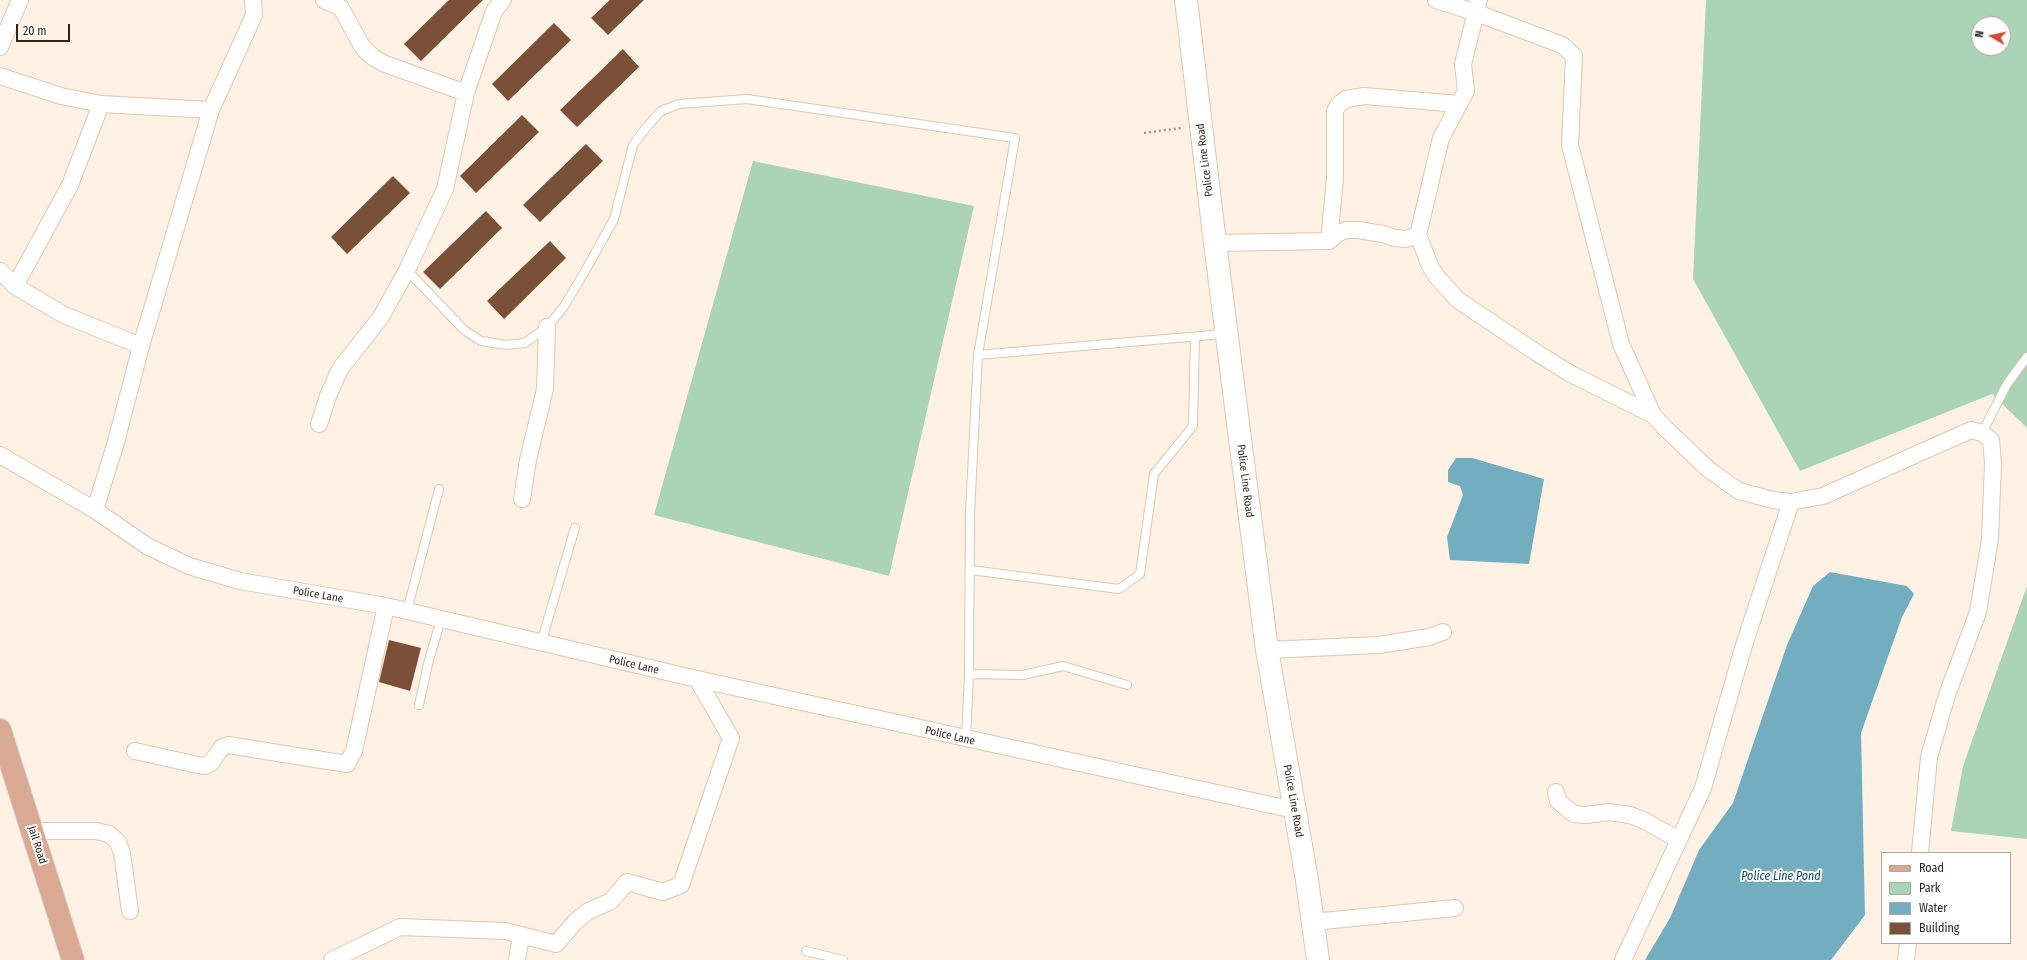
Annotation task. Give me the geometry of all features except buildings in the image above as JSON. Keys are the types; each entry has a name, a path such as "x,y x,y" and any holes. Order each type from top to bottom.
{"main road":[{"name":"Jail Road","path":"0,730 73,960"}],"street":[{"path":"0,47 20,0"},
{"path":"324,0 341,8 363,48 374,58 385,64 466,93"},
{"path":"319,424 328,396 340,369 381,317 407,270 445,189 466,93 494,11 503,0"},
{"name":"Police Line Road","path":"1186,0 1226,332 1267,650 1313,922 1318,960"},
{"path":"1436,0 1478,6 1562,45 1574,56 1570,145 1621,344 1653,415 1708,469 1738,491 1773,500 1791,502 1823,496 1971,430 1982,433 1991,440 1993,455 1990,539 1978,612 1947,695 1930,757 1920,852"},
{"path":"95,510 116,442 142,346 211,110 254,15 254,1"},
{"path":"1478,6 1463,64 1466,91 1441,138 1418,235 1430,266 1445,288 1470,309 1572,374 1653,415"},
{"path":"0,76 61,96 101,104 211,110"},
{"path":"1329,241 1335,179 1334,111 1338,105 1346,99 1364,96 1459,104"},
{"path":"15,286 70,185 101,104"},
{"path":"1215,243 1329,241 1337,234 1346,230 1368,230 1395,238 1406,239 1418,235"},
{"path":"0,271 15,286 64,315 142,346"},
{"path":"522,499 528,460 545,389 547,327"},
{"name":"Police Lane","path":"0,455 95,510 147,546 190,566 240,581 386,606 697,679 1294,810"},
{"path":"1623,960 1702,788 1744,645 1791,502"},
{"path":"135,751 205,766 211,763 222,747 228,745 347,764 354,751 386,606"},
{"path":"1267,650 1379,645 1430,637 1444,632"},
{"path":"332,960 400,928 505,931 556,944 575,922 587,912 611,901 627,882 663,892 681,884 731,738 697,679"},
{"path":"1556,792 1558,801 1574,814 1586,815 1610,812 1630,815 1643,820 1679,840"},
{"path":"32,830 96,831 109,834 118,842 122,853 130,911"},
{"path":"1313,922 1455,908"},
{"path":"517,960 521,935"},
{"path":"1906,960 1908,944"}],"lane":[{"path":"407,270 464,330 481,341 506,345 525,343 547,327 567,302 614,219 634,145 645,129 661,112 679,104 747,99 1015,138 978,355 970,513 971,570 966,739"},
{"path":"978,355 1195,337 1226,332"},
{"path":"971,570 1119,589 1140,574 1154,474 1193,426 1195,337"},
{"path":"1982,433 2007,384 2027,357"},
{"path":"407,611 439,489"},
{"path":"541,643 575,528"},
{"path":"419,705 428,664 442,620"},
{"path":"969,674 1023,675 1063,666 1127,685"},
{"path":"806,951 843,960"}],"path":[{"path":"1144,133 1201,125"}],"green space":[{"path":"1706,0 2027,0 2027,428 1992,394 1800,471 1693,279"},
{"path":"753,161 974,206 889,576 654,515"},
{"path":"2027,586 2027,839 1951,831 1963,766"}],"water":[{"path":"1456,458 1472,458 1544,479 1529,564 1450,560 1447,537 1463,495 1460,486 1448,482 1448,470"},
{"name":"Police Line Pond","path":"1830,572 1907,586 1914,594 1902,617 1861,733 1865,915 1831,960 1645,960 1670,918 1699,850 1733,803 1787,645 1813,586"}]}
